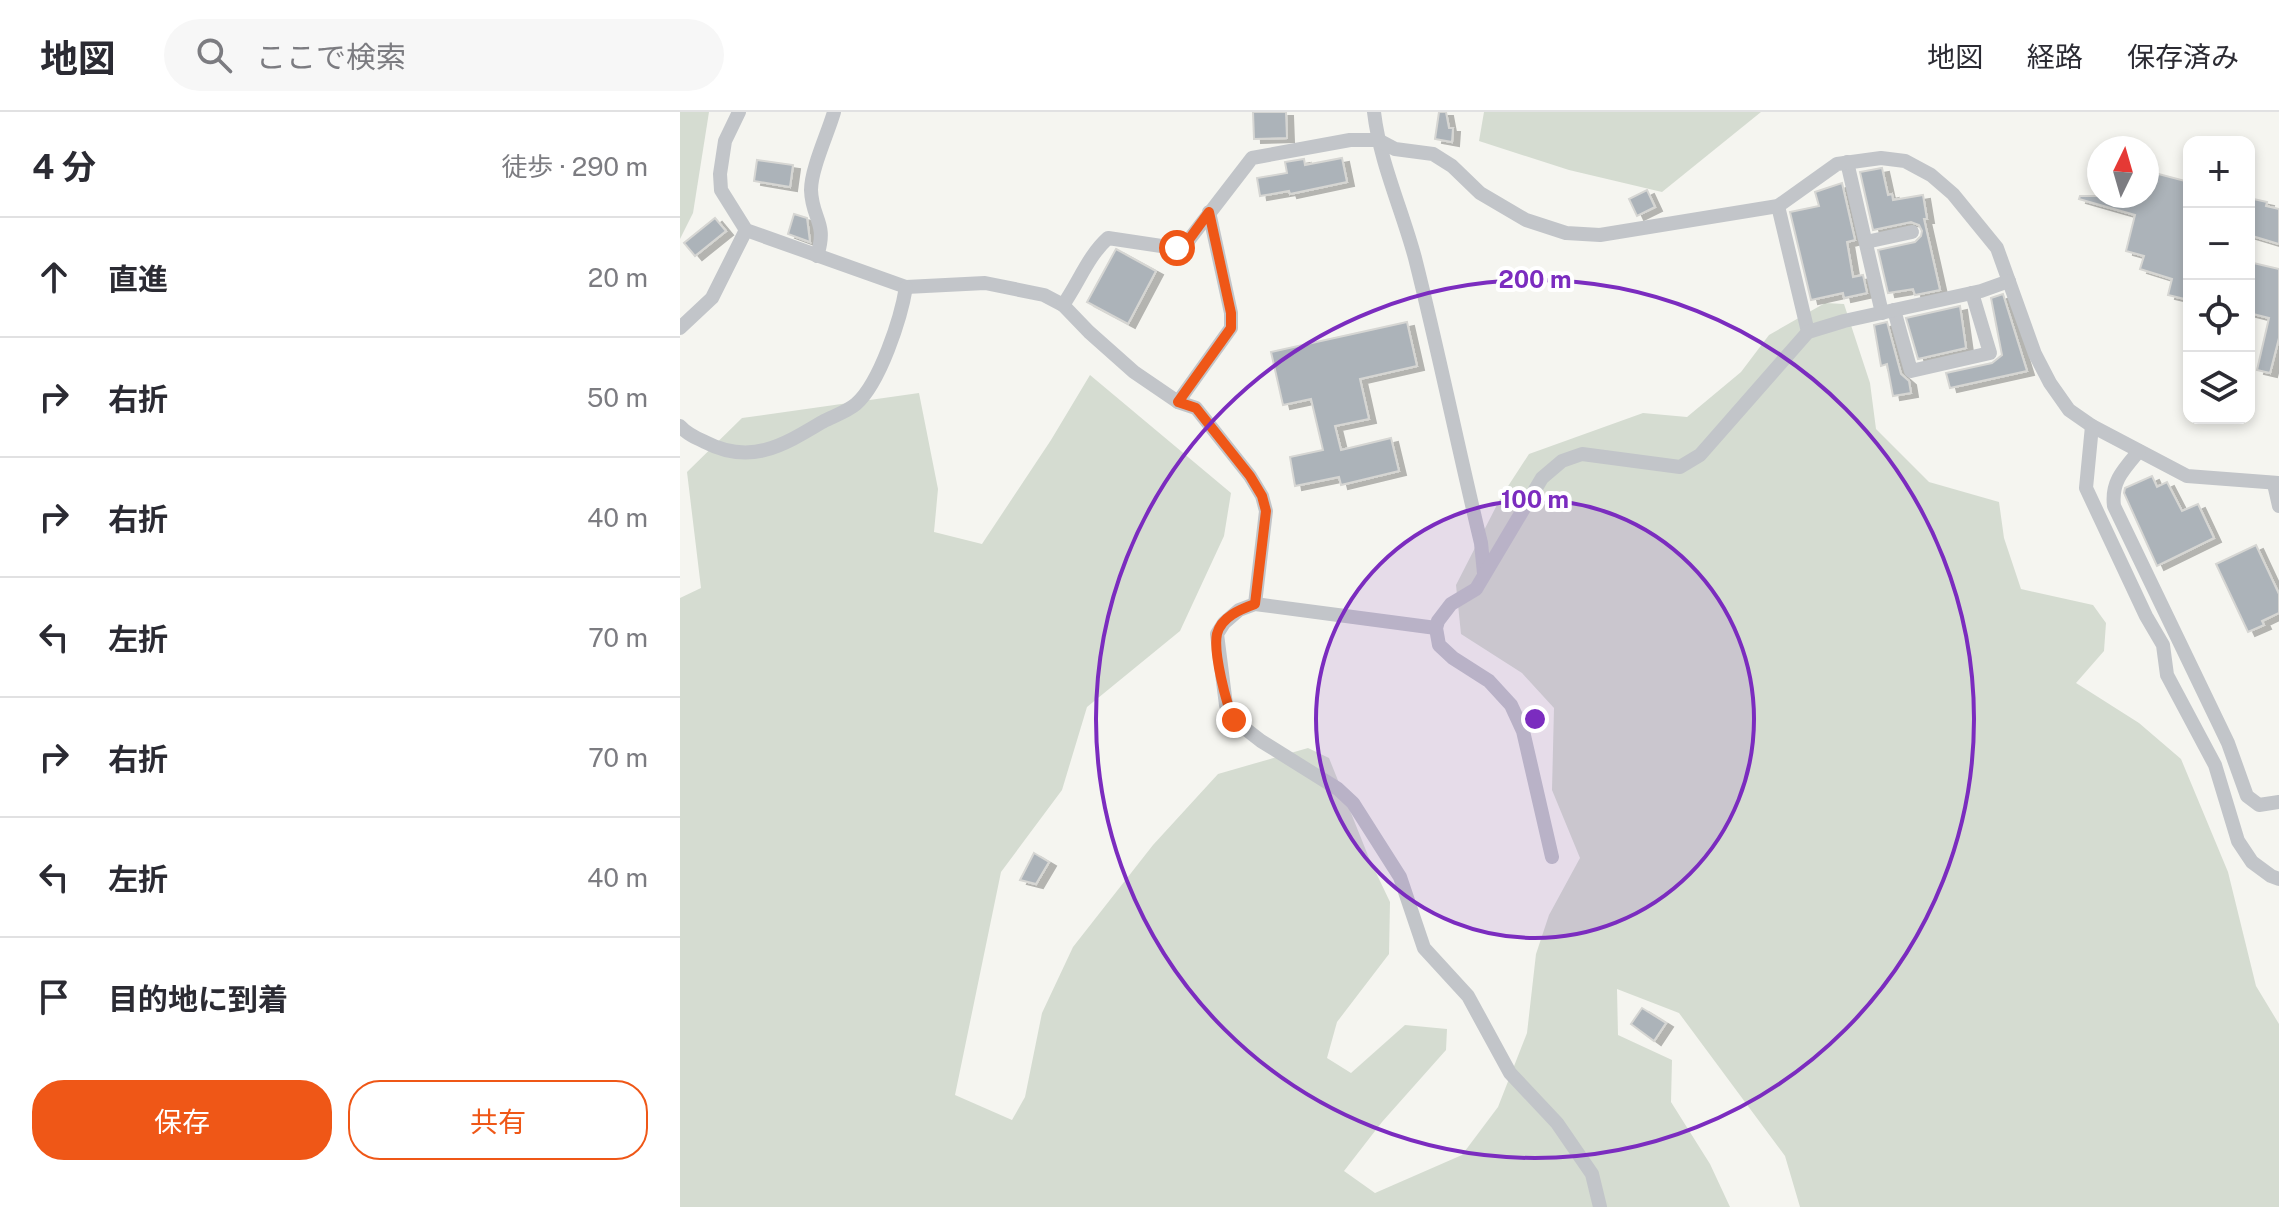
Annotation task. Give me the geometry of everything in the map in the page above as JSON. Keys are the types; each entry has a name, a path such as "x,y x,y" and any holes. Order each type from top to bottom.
{"street":[{"path":"739,112 725,141 720,174 721,190 746,230 906,287 985,283 1044,295 1063,305 1134,372 1178,402 1196,408 1250,476 1262,496 1266,511 1255,604"},
{"path":"817,256 823,239 820,221 813,207 811,186 834,112"},
{"path":"1374,112 1378,140 1414,254 1436,341 1481,543 1484,573"},
{"path":"1063,305 1078,284 1093,251 1108,238 1177,248 1185,245 1252,158 1350,140 1378,140 1395,149 1433,154 1452,166 1480,193 1526,220 1566,233 1600,235 1778,206 1837,164 1881,158 1905,161 1931,175 1953,194 1997,248 2035,354 2069,410 2092,426 2187,476 2276,484 2279,506"},
{"path":"1847,162 1866,242 1911,371 1990,353 1972,293"},
{"path":"1778,206 1808,332"},
{"path":"1178,402 1231,328 1231,313 1209,212"},
{"path":"680,328 712,298 746,230"},
{"path":"1866,242 1912,232"},
{"path":"1552,857 1523,731 1511,705 1489,681 1439,645 1436,628 1451,604 1476,589 1542,478 1562,461 1582,454 1680,467 1700,455 1808,332 1972,293 2009,281"},
{"path":"680,426 685,432 723,452 749,453 779,448 856,404 877,373 901,319 906,287"},
{"path":"2092,426 2086,488 2146,616 2163,645 2167,675 2215,765 2238,841 2252,862 2279,879"},
{"path":"2139,451 2119,475 2112,490 2114,506 2228,743 2247,796 2259,805 2279,802"},
{"path":"1436,628 1255,604 1239,610 1217,634 1226,705 1234,720 1261,741 1338,789 1353,803 1400,877 1424,948 1468,996 1510,1073 1557,1123 1592,1174 1600,1207"}],"shaded area":[{"path":"680,112 709,112 693,213 680,239"},
{"path":"1484,112 1761,112 1662,192 1569,170 1479,141"},
{"path":"1825,303 1844,304 1870,383 1876,429 1929,482 1999,502 2004,538 2021,589 2093,605 2106,623 2104,651 2076,683 2139,723 2181,759 2228,872 2256,986 2279,1024 2279,1207 1800,1207 1785,1156 1679,1013 1617,989 1618,1035 1672,1060 1671,1102 1710,1164 1730,1207 680,1207 680,598 701,588 687,472 742,418 919,393 938,489 934,532 982,544 1090,375 1231,493 1224,536 1180,631 1087,707 1062,790 1001,872 955,1095 1012,1120 1025,1097 1042,1013 1073,947 1153,845 1218,774 1308,748 1329,758 1390,902 1389,954 1337,1022 1327,1058 1351,1073 1405,1025 1447,1029 1446,1050 1382,1122 1344,1171 1375,1193 1462,1155 1498,1107 1527,1033 1536,954 1549,915 1580,858 1552,790 1554,708 1522,673 1461,634 1456,585 1501,497 1529,454 1643,413 1687,417 1741,372 1769,335"}],"building":[{"path":"1253,112 1286,112 1287,138 1254,139"},
{"path":"1439,112 1446,112 1449,128 1453,128 1452,142 1435,139"},
{"path":"1342,158 1347,182 1290,194 1289,191 1260,196 1257,178 1287,173 1285,162 1304,159 1305,165"},
{"path":"757,160 793,165 790,187 754,181"},
{"path":"1882,168 1888,195 1892,194 1893,200 1923,195 1927,219 1924,219 1940,290 1915,295 1913,289 1888,293 1878,250 1915,242 1922,231 1919,225 1911,222 1873,230 1860,172"},
{"path":"2159,174 2183,180 2183,299 2168,295 2172,279 2140,269 2144,256 2126,251 2135,215 2110,208 2159,208"},
{"path":"1842,183 1855,240 1847,242 1853,277 1863,275 1867,293 1844,298 1843,293 1811,300 1790,212 1819,206 1815,192"},
{"path":"1647,190 1655,207 1637,216 1629,199"},
{"path":"2255,199 2279,209 2279,244 2255,237"},
{"path":"794,214 807,218 810,242 788,234"},
{"path":"715,218 726,231 695,256 684,243"},
{"path":"1116,249 1156,271 1128,324 1087,302"},
{"path":"2255,263 2279,269 2279,338 2270,373 2257,370 2269,318 2255,314"},
{"path":"2003,294 2027,371 1950,388 1946,373 1992,363 2002,355 1991,298"},
{"path":"1960,306 1966,348 1918,359 1906,318"},
{"path":"1407,322 1417,366 1360,379 1369,419 1335,426 1341,450 1391,438 1399,471 1341,485 1339,477 1295,486 1290,457 1323,450 1311,399 1283,405 1271,352"},
{"path":"1887,322 1901,374 1909,381 1911,393 1893,396 1887,364 1881,366 1874,325"},
{"path":"2152,476 2157,487 2167,482 2182,511 2198,504 2214,538 2157,566 2124,493 2125,488"},
{"path":"2256,545 2279,594 2279,613 2248,632 2216,564"},
{"path":"1034,853 1049,862 1036,884 1020,880"},
{"path":"1642,1008 1666,1023 1654,1041 1631,1024"}],"route":[{"path":"1177,248 1185,245 1209,212 1231,313 1231,328 1178,402 1196,408 1250,476 1262,496 1266,511 1255,604 1239,610 1217,634 1226,705 1234,720"}]}
